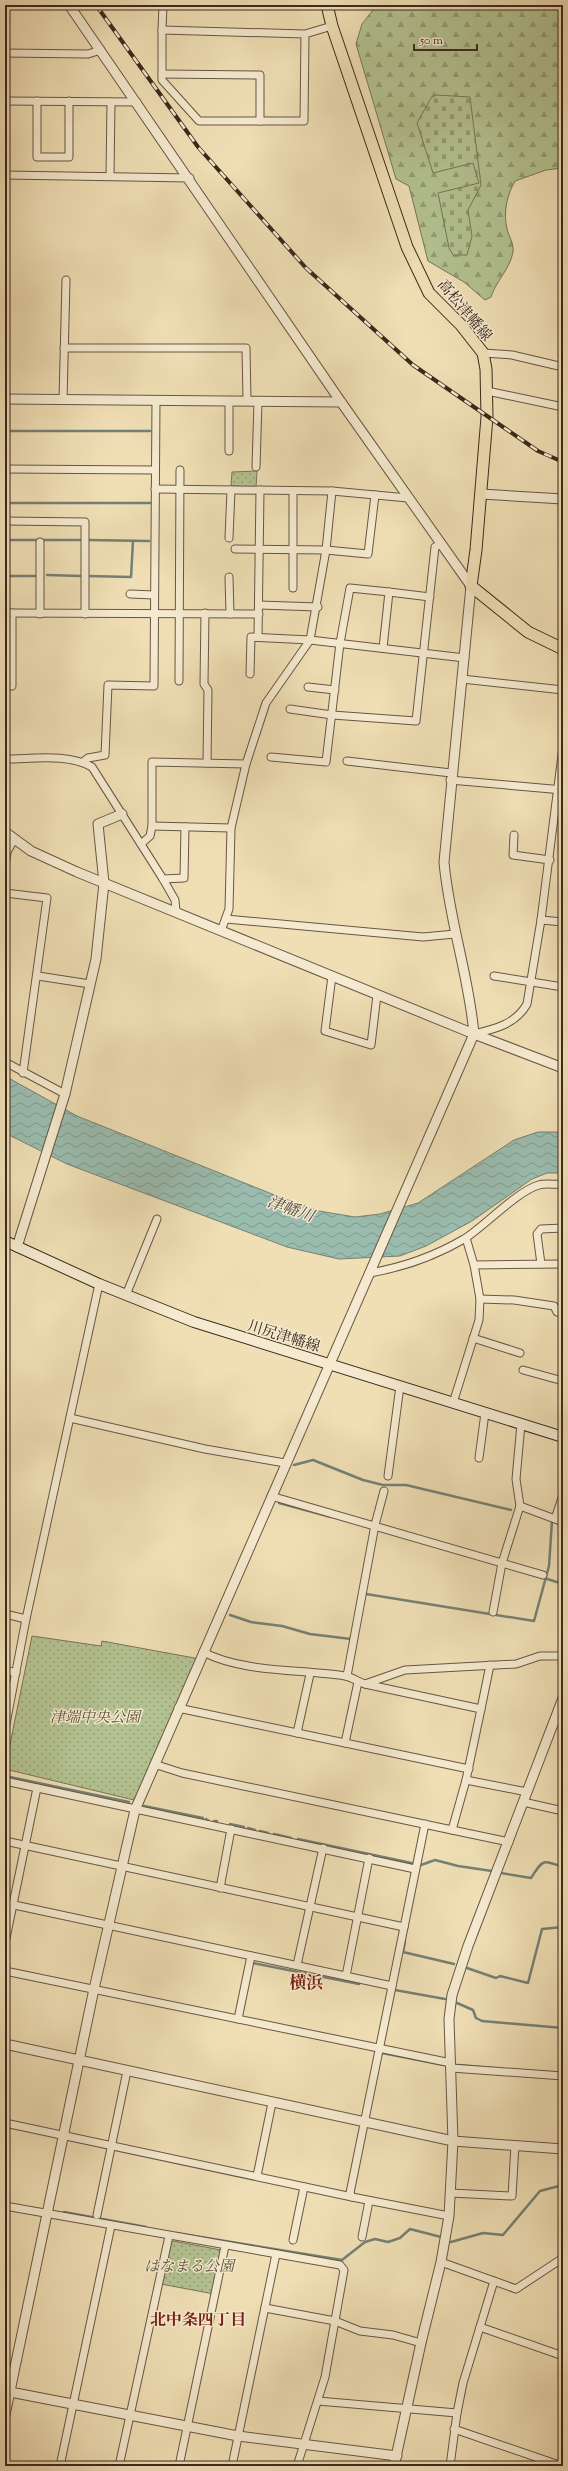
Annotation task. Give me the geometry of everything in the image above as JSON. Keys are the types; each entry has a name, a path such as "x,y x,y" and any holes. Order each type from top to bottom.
{"main road":[{"name":"高松津幡線","path":"327,5 332,26 407,247 429,293 460,325 483,353 487,391 481,494 471,586"},
{"path":"471,586 528,632 563,649"},
{"name":"川尻津幡線","path":"5,1241 99,1284 206,1327 563,1436"}],"street":[{"path":"5,2415 8,2391 48,2213 120,1866 134,1810 328,1365 372,1270 474,1034 472,1014 447,897 444,862 451,776 471,586 341,402 190,178 69,5"},
{"path":"163,5 162,80 199,121 304,121 305,34"},
{"path":"162,30 305,34 332,26"},
{"path":"5,53 88,54 101,50"},
{"path":"162,74 260,75 260,121"},
{"path":"5,101 137,102"},
{"path":"37,101 37,157 69,157 69,101"},
{"path":"110,176 111,102"},
{"path":"5,175 190,178"},
{"path":"63,400 66,280"},
{"path":"64,348 246,348 247,401"},
{"path":"483,353 512,355 563,367"},
{"path":"487,391 563,407"},
{"path":"5,399 341,402"},
{"path":"83,762 88,758 105,755 108,685 154,686 156,400"},
{"path":"229,451 230,401"},
{"path":"256,467 258,401"},
{"path":"5,468 155,470"},
{"path":"179,680 180,470"},
{"path":"155,489 332,491 408,498"},
{"path":"229,538 231,490"},
{"path":"258,637 260,490"},
{"path":"293,491 293,588"},
{"path":"221,931 229,909 231,828 246,764 266,703 310,640 318,607 332,491"},
{"path":"481,494 563,499"},
{"path":"235,549 326,550 368,554 375,495"},
{"path":"5,521 85,522 85,614"},
{"path":"40,542 40,614"},
{"path":"290,709 332,716 416,721 435,547 441,544"},
{"path":"230,577 230,614"},
{"path":"271,757 326,762 340,643 350,588 430,597"},
{"path":"383,648 389,592"},
{"path":"130,594 154,595"},
{"path":"259,605 318,607"},
{"path":"5,686 12,686 9,613 258,614"},
{"path":"205,613 204,684 208,690 208,762"},
{"path":"250,674 247,664 251,637 310,640 464,658"},
{"path":"462,680 563,690"},
{"path":"308,687 335,690"},
{"path":"474,1034 496,1029 513,1021 522,1013 527,1004 561,790 563,747"},
{"path":"5,759 83,762 92,767 163,879 175,900 176,912"},
{"path":"347,761 561,790"},
{"path":"142,844 150,836 152,826 152,762 246,764"},
{"path":"17,1247 65,1097 100,933 104,883 98,824 122,814"},
{"path":"152,826 231,828"},
{"path":"163,879 184,878 185,827"},
{"path":"5,832 50,860 104,883 377,995 563,1068"},
{"path":"514,835 513,855 550,860"},
{"path":"5,866 7,852 14,839"},
{"path":"5,893 47,898 38,976 24,1073"},
{"path":"226,919 423,937 455,934"},
{"path":"541,920 563,922"},
{"path":"38,976 90,984"},
{"path":"332,976 325,1031 371,1044 377,995"},
{"path":"494,976 563,987"},
{"path":"5,1062 65,1097"},
{"path":"372,1270 397,1268 437,1253 466,1238 515,1200 538,1185 563,1184"},
{"path":"126,1295 157,1220"},
{"path":"541,1264 537,1234 541,1229 563,1228"},
{"path":"452,1402 479,1320 480,1299 474,1265 466,1238"},
{"path":"474,1265 563,1264"},
{"path":"5,1729 26,1619 99,1284"},
{"path":"480,1299 514,1300 554,1306 557,1312 563,1314"},
{"path":"473,1338 520,1353"},
{"path":"523,1370 563,1381"},
{"path":"388,1476 400,1386"},
{"path":"479,1458 485,1412"},
{"path":"70,1418 205,1449 285,1463"},
{"path":"493,1612 502,1563 520,1506 516,1479 521,1424"},
{"path":"347,1676 375,1525 384,1491"},
{"path":"555,1519 563,1495"},
{"path":"271,1496 543,1575"},
{"path":"520,1506 563,1522"},
{"path":"5,1614 26,1619"},
{"path":"203,1652 219,1660 310,1674 347,1676 362,1683 482,1709"},
{"path":"362,1683 405,1670 516,1664 540,1656 563,1656"},
{"path":"452,1830 469,1769 490,1665"},
{"path":"5,1670 16,1673"},
{"path":"297,1733 310,1674"},
{"path":"345,1743 362,1683"},
{"path":"394,2466 408,2409 421,2342 442,2262 449,2216 453,2141 449,2019 452,1995 468,1946 563,1698"},
{"path":"178,1708 469,1769"},
{"path":"154,1764 182,1773 509,1842"},
{"path":"466,1780 527,1792"},
{"path":"5,1781 134,1810 369,1858 416,1865"},
{"path":"5,1943 38,1788"},
{"path":"523,1802 563,1811"},
{"path":"352,2197 350,2193 363,2122 425,1824"},
{"path":"220,1888 232,1829"},
{"path":"5,1841 404,1927"},
{"path":"297,1965 323,1848"},
{"path":"346,1976 369,1858"},
{"path":"5,1903 392,1986"},
{"path":"238,2019 251,1956"},
{"path":"5,1971 379,2049 451,2066 563,2076"},
{"path":"5,2044 453,2141 563,2149"},
{"path":"97,2215 127,2071"},
{"path":"257,2176 272,2103"},
{"path":"5,2123 369,2201 449,2216"},
{"path":"450,2193 512,2196 515,2145"},
{"path":"293,2240 304,2186"},
{"path":"362,2237 369,2201"},
{"path":"5,2206 111,2226 340,2265 344,2270 325,2377 297,2466"},
{"path":"60,2466 111,2226"},
{"path":"119,2466 169,2236"},
{"path":"179,2466 225,2246"},
{"path":"232,2466 276,2254"},
{"path":"442,2262 516,2289 563,2258"},
{"path":"450,2466 457,2413 494,2281"},
{"path":"265,2308 335,2321 360,2331 393,2335 421,2342"},
{"path":"480,2327 563,2356"},
{"path":"8,2391 238,2436 304,2446 397,2456"},
{"path":"318,2401 457,2413"},
{"path":"454,2429 562,2466"}],"green space":[{"path":"377,5 563,5 563,168 546,170 515,181 508,198 505,216 513,252 509,264 491,297 485,300 464,282 428,261 409,186 396,179 356,44 362,24"},
{"path":"436,95 470,97 481,185 468,210 472,236 467,255 453,255 449,248 438,193 479,183 473,163 433,173 417,123 431,98"},
{"path":"257,471 256,487 231,486 232,472"},
{"name":"津端中央公園","path":"32,1636 101,1646 102,1641 200,1659 138,1801 5,1769"},
{"name":"はなまる公園","path":"173,2241 221,2250 214,2294 161,2284 171,2243"}],"water":[{"name":"津幡川","path":"5,1076 77,1116 277,1196 319,1211 355,1217 380,1214 418,1203 514,1140 538,1132 563,1132 563,1173 547,1173 532,1179 472,1221 426,1246 400,1256 339,1259 287,1247 67,1164 5,1133"}],"waterway":[{"path":"5,431 150,431"},
{"path":"5,503 151,503"},
{"path":"5,540 81,540"},
{"path":"88,540 149,541"},
{"path":"87,576 131,577 133,541"},
{"path":"47,575 81,576"},
{"path":"5,576 36,576"},
{"path":"294,1465 313,1460 363,1480 383,1485 406,1485 511,1510"},
{"path":"279,1503 331,1517"},
{"path":"366,1594 534,1621 549,1566 552,1521"},
{"path":"544,1578 563,1584"},
{"path":"230,1615 251,1622 282,1626 310,1634 351,1639 351,1637"},
{"path":"5,1776 129,1802"},
{"path":"144,1806 203,1818"},
{"path":"230,1824 244,1827"},
{"path":"248,1828 255,1830"},
{"path":"260,1831 268,1833"},
{"path":"274,1834 291,1838"},
{"path":"298,1839 421,1865 435,1860 458,1866 492,1871"},
{"path":"501,1873 531,1878 543,1863 546,1862 563,1867"},
{"path":"467,1968 496,1978 500,1976 528,1983 542,1929 563,1927"},
{"path":"405,1941 403,1952 454,1964"},
{"path":"253,1963 359,1984"},
{"path":"395,1990 445,1999"},
{"path":"457,2003 473,2010 476,2018 482,2021 563,2028"},
{"path":"382,2053 444,2065"},
{"path":"458,2065 493,2068"},
{"path":"451,2242 483,2233 503,2235 540,2191 563,2185"},
{"path":"64,2212 146,2227"},
{"path":"176,2233 342,2260 365,2242 375,2239 388,2242 400,2238 410,2229 441,2237"}],"railway":[{"path":"96,5 198,147 306,268 413,365 538,451 563,462"}],"district":[{"name":"横浜","path":"306,1982"},
{"name":"北中条四丁目","path":"198,2319"}]}
